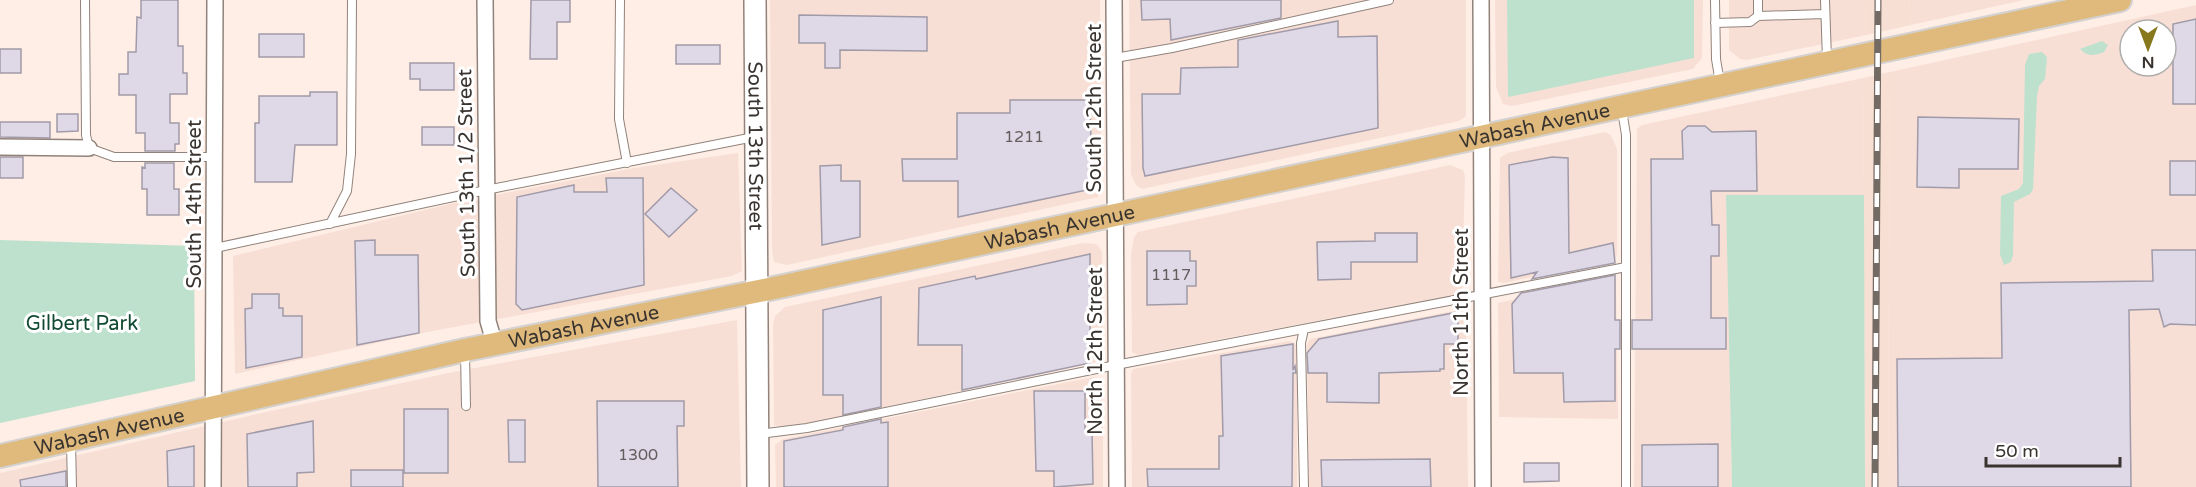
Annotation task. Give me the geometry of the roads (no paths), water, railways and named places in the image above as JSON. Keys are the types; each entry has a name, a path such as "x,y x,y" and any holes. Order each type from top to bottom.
{"main road":[{"name":"South 13th Street","path":"755,0 758,487"},
{"name":"Wabash Avenue","path":"0,456 215,409 465,350 757,291 1482,138 2120,0"}],"street":[{"name":"South 14th Street","path":"213,487 215,0"},
{"name":"South 13th 1/2 Street","path":"485,0 488,321 495,345"},
{"name":"South 12th Street","path":"1114,0 1115,215"},
{"name":"North 11th Street","path":"1481,0 1483,487"},
{"path":"0,147 89,148"},
{"name":"North 12th Street","path":"1115,215 1117,487"}],"lane":[{"path":"85,0 86,135 89,148 114,157 215,156"},
{"path":"330,224 346,191 351,154 352,0"},
{"path":"620,0 619,119 627,163"},
{"path":"1115,58 1172,48 1389,0"},
{"path":"1715,0 1716,59 1721,87"},
{"path":"1758,0 1758,16"},
{"path":"1825,0 1827,65"},
{"path":"1715,23 1750,22 1758,16 1825,14"},
{"path":"1622,108 1626,135 1626,487"},
{"path":"215,248 486,190 757,137"},
{"path":"758,434 807,428 1116,365 1626,267"},
{"path":"1304,329 1301,343 1304,487"},
{"path":"465,350 466,406"},
{"path":"71,440 72,487"}],"railway":[{"path":"1875,487 1878,0"}],"park label":[{"name":"Gilbert Park","path":"82,323"}]}
